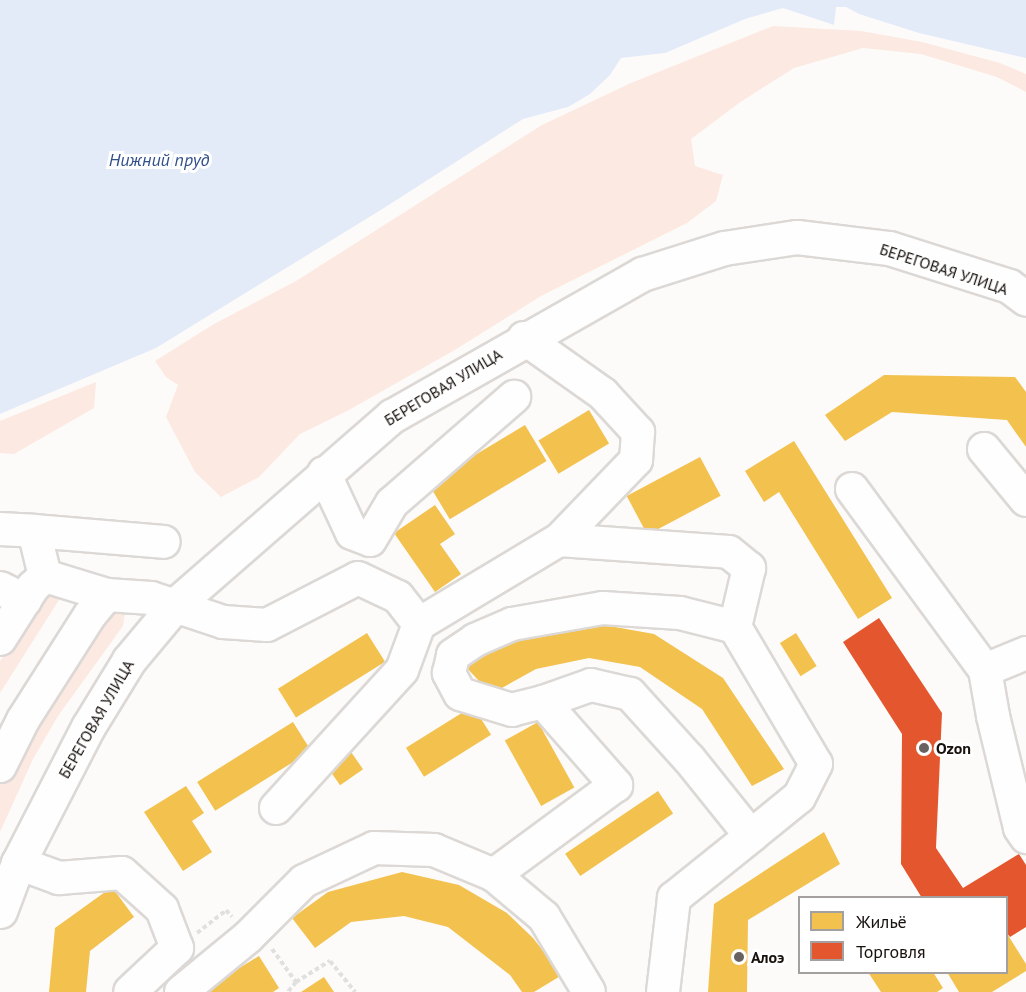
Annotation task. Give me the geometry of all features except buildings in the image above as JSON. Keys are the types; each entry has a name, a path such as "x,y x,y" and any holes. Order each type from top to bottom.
{"main road":[{"name":"БЕРЕГОВАЯ УЛИЦА","path":"0,911 18,863 88,727 129,660 175,605 392,416 524,338 642,274 724,248 797,237 889,248 1009,286 1026,299"}],"lane":[{"path":"276,808 402,670 419,624 559,540 636,460 638,432 603,394 524,338"},
{"path":"324,473 352,533 370,540 392,503 514,397"},
{"path":"984,449 1026,500"},
{"path":"852,489 985,670 993,716 1020,828 1026,837"},
{"path":"0,529 164,542"},
{"path":"34,531 45,576"},
{"path":"559,540 729,552 749,568 735,627 816,764 798,797 674,898 663,992"},
{"path":"45,576 107,595 143,597 175,605 223,622 267,625 358,578 398,597 419,624"},
{"path":"0,639 13,594 33,587 45,576"},
{"path":"0,766 23,720 90,615 107,595"},
{"path":"735,627 680,614 603,608 512,624 475,640 453,656 449,673 460,694 512,710 591,685 630,694 689,759 752,836"},
{"path":"985,670 1026,653"},
{"path":"494,875 616,785 543,702"},
{"path":"181,992 248,937 304,881 374,848 434,850 494,875 544,917 589,992"},
{"path":"18,863 58,878 122,873 162,909 177,948 130,992"}],"path":[{"path":"177,948 226,910"},
{"path":"271,947 296,982"},
{"path":"288,992 296,982 330,961 355,992"}],"shaded area":[{"path":"773,26 861,31 922,42 1000,63 1026,74 1026,92 997,77 921,54 863,48 794,68 739,103 691,139 695,166 723,175 716,201 687,223 541,296 453,351 347,411 300,434 259,477 221,497 195,472 166,417 178,385 166,377 155,361 214,324 296,281 542,125 631,83"},
{"path":"96,382 94,408 14,454 0,453 0,421"},
{"path":"44,594 57,594 59,600 0,693 0,661"},
{"path":"105,611 125,611 123,626 58,716 33,759 0,832 0,782 29,723"}],"water":[{"name":"Нижний пруд","path":"0,0 1026,0 1026,58 919,33 859,14 846,7 836,7 834,25 783,8 745,19 665,53 621,58 610,75 590,94 568,107 523,119 384,208 156,348 0,414"}],"place":[{"name":"Ozon","path":"924,748"},
{"name":"Алоэ","path":"739,957"}]}
